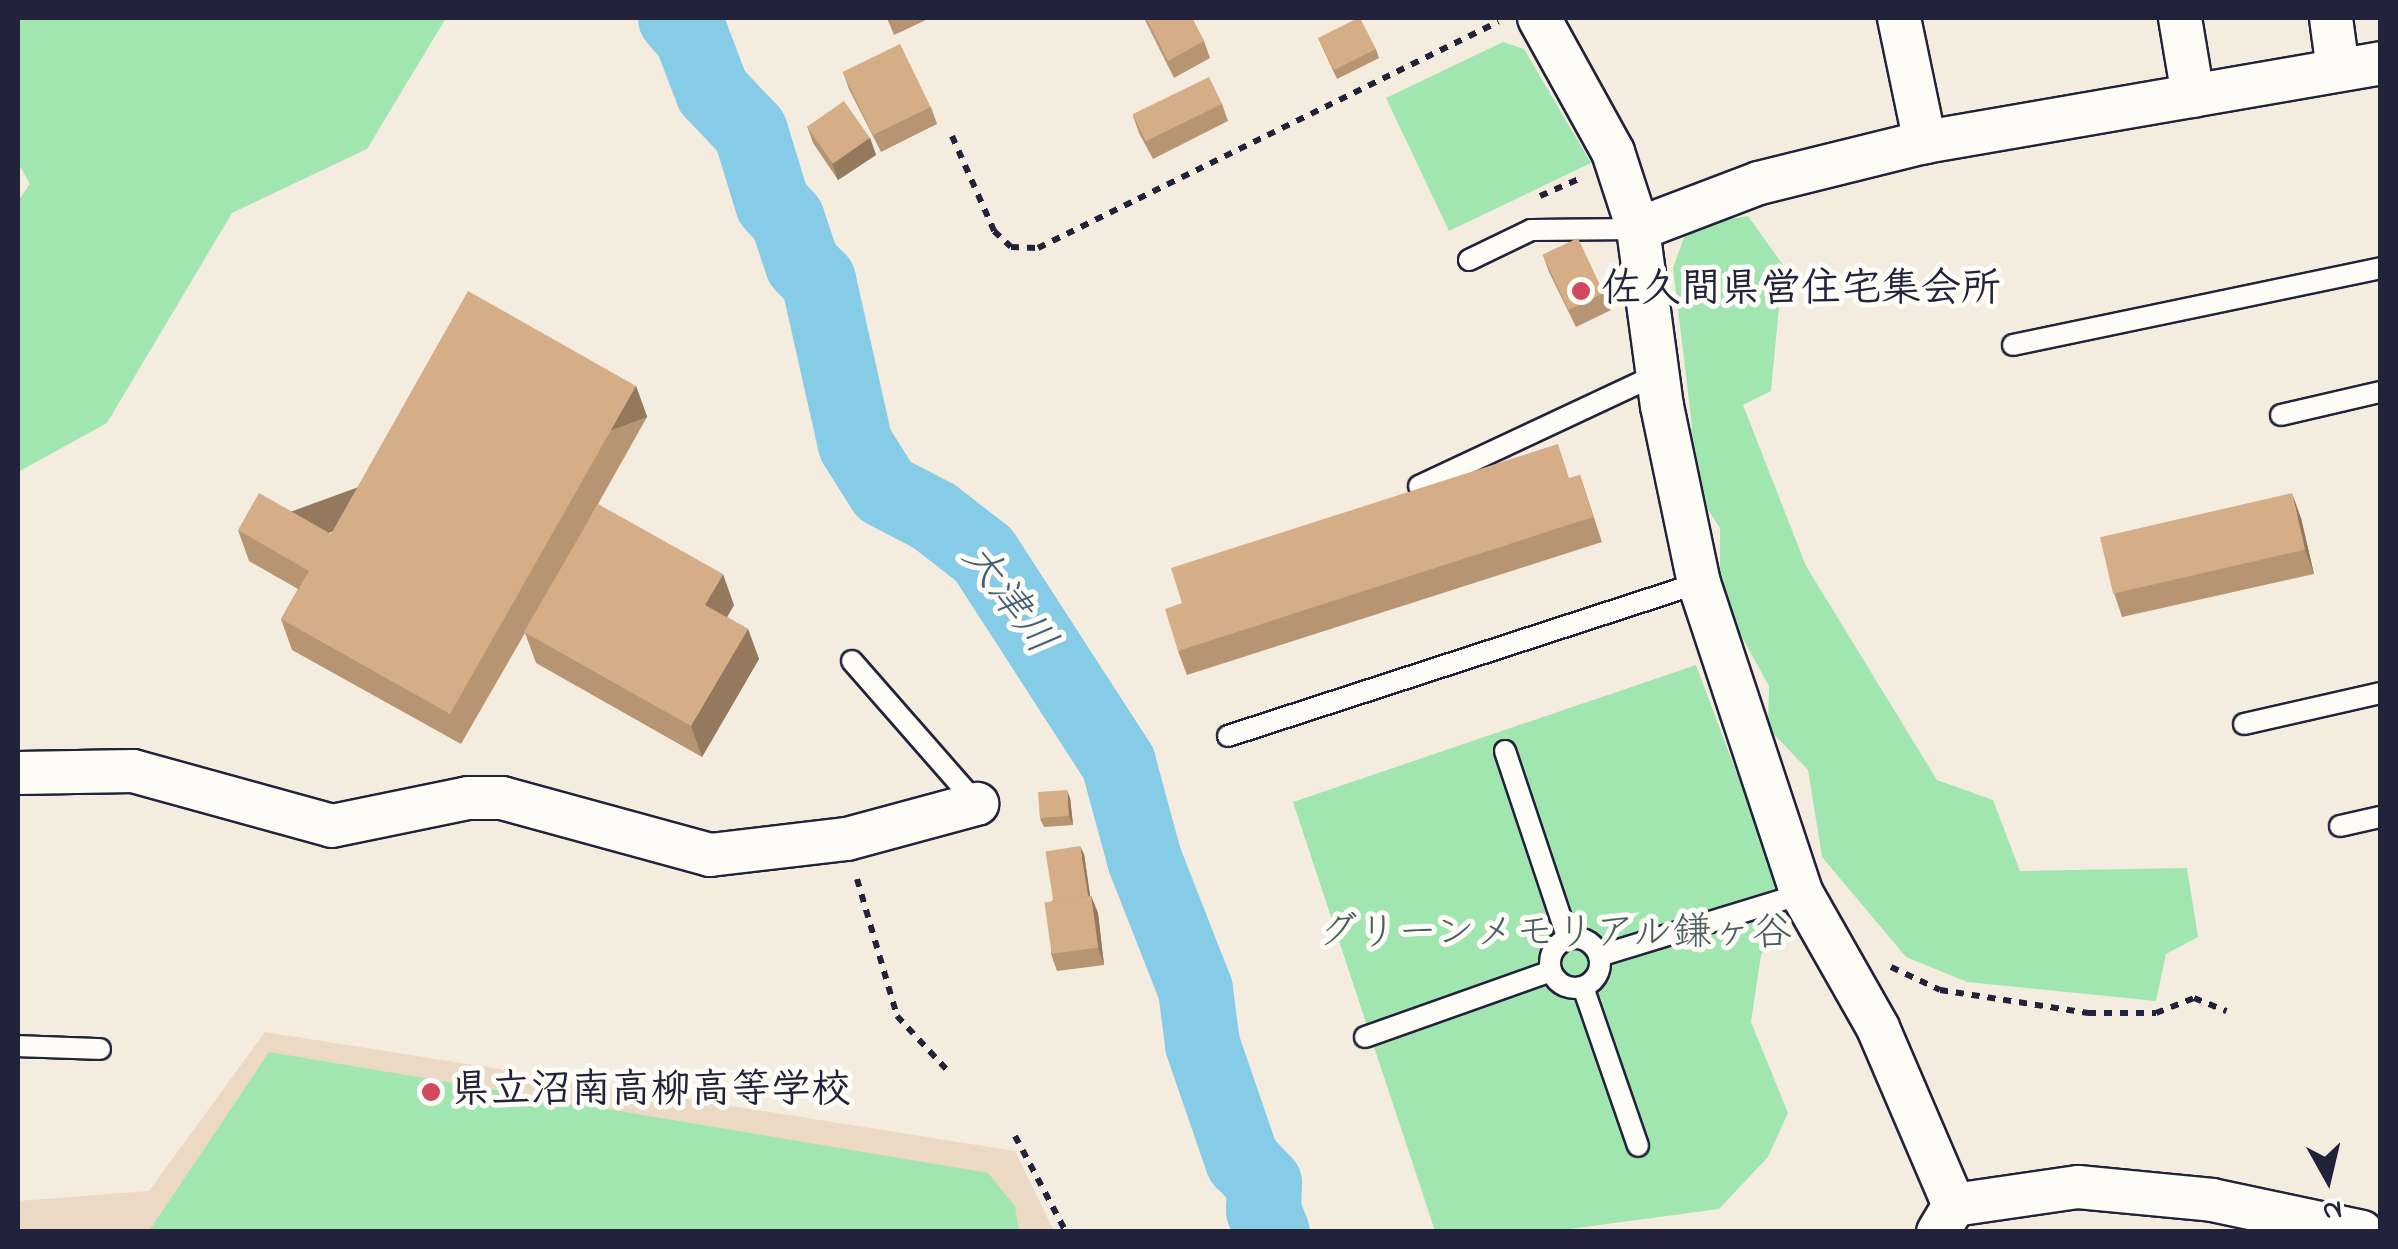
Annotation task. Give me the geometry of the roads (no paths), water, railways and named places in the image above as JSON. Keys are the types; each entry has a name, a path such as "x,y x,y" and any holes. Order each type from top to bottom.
{"street":[{"path":"1539,18 1613,152 1638,229 1658,374 1698,582 1802,894 1848,976 1946,1218 2078,1187 2212,1200 2232,1220 2362,1232"},
{"path":"1899,18 1926,142"},
{"path":"2180,18 2193,96"},
{"path":"2332,18 2338,70"},
{"path":"1638,229 1759,183 1926,142 2380,63"},
{"path":"18,772 134,771 281,817 332,826 468,798 502,798 710,854 847,839 977,804"}],"lane":[{"path":"1469,260 1531,230 1638,229"},
{"path":"2013,344 2380,268"},
{"path":"1419,486 1658,374"},
{"path":"2281,415 2380,392"},
{"path":"1228,736 1698,582"},
{"path":"852,661 977,804"},
{"path":"2244,724 2380,693"},
{"path":"1505,750 1568,939"},
{"path":"2340,826 2380,817"},
{"path":"1600,956 1802,894"},
{"path":"1568,939 1581,939 1600,956 1600,969 1583,987 1558,982 1552,971 1551,958 1568,939"},
{"path":"1365,1037 1552,971"},
{"path":"1583,987 1638,1146"},
{"path":"18,1046 100,1049"}],"waterway":[{"name":"大津川","path":"675,18 691,36 712,91 750,131 772,203 787,219 802,264 818,280 855,444 884,490 934,516 983,554 1118,763 1144,859 1195,989 1202,1044 1242,1160 1264,1183 1263,1210 1272,1232"}],"place":[{"name":"佐久間県営住宅集会所","path":"1581,291"},
{"name":"県立沼南高柳高等学校","path":"431,1092"}],"park label":[{"name":"グリーンメモリアル鎌ヶ谷","path":"1555,935"}]}
